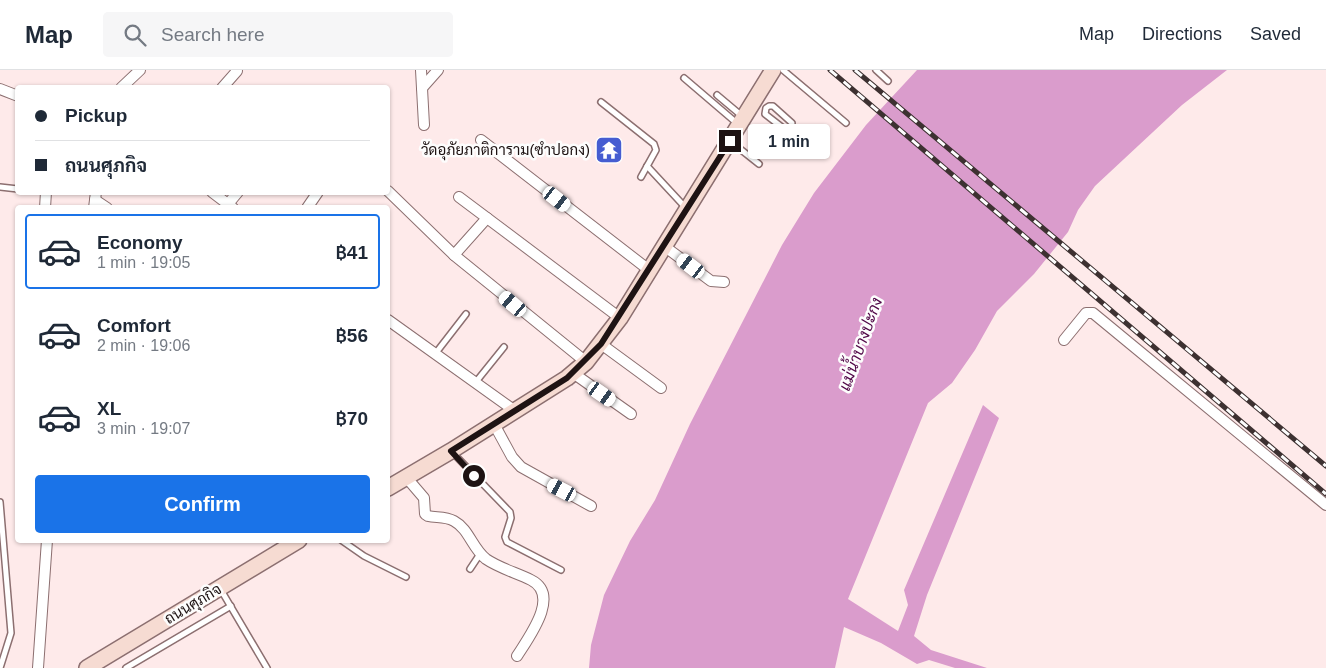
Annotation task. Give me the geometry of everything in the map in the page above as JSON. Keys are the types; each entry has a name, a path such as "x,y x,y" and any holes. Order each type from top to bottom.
{"main road":[{"path":"390,487 494,424 574,373 586,362 620,318 664,246 680,201 730,141 741,121 761,103 773,70"},
{"name":"ถนนศุภกิจ","path":"86,668 294,543"}],"street":[{"path":"123,85 140,70"},
{"path":"421,70 424,125"},
{"path":"422,88 438,70"},
{"path":"225,85 237,71"},
{"path":"0,88 15,95"},
{"path":"481,140 649,270"},
{"path":"390,193 454,255 586,362"},
{"path":"216,195 230,205"},
{"path":"460,197 620,318"},
{"path":"454,255 487,218"},
{"path":"664,246 711,281 724,282"},
{"path":"1064,340 1086,313 1093,313 1326,505"},
{"path":"390,322 514,411"},
{"path":"601,344 662,388"},
{"path":"574,373 631,414"},
{"path":"494,424 512,457 521,467 591,506"},
{"path":"406,477 424,498 425,514 454,521 464,530 488,561 534,581 542,588 545,596 540,615 517,656"},
{"path":"38,668 47,543"}],"lane":[{"path":"783,70 846,123"},
{"path":"876,70 888,81"},
{"path":"684,78 741,121"},
{"path":"717,95 741,121"},
{"path":"601,102 654,144 656,150 641,177"},
{"path":"761,103 773,106 790,119 792,123 791,128 783,128 765,114 761,103"},
{"path":"730,141 759,164"},
{"path":"647,166 680,201"},
{"path":"0,187 15,189"},
{"path":"434,355 466,314"},
{"path":"474,383 504,347"},
{"path":"451,451 510,512 511,518 505,537 507,542 561,570"},
{"path":"0,502 10,633 0,668"},
{"path":"345,543 364,556 406,577"},
{"path":"470,569 480,553"},
{"path":"220,587 267,668"},
{"path":"126,668 231,606"}],"water":[{"name":"แม่น้ำบางปะกง","path":"917,70 1227,70 1182,105 1095,186 1078,210 1068,232 1034,274 997,311 975,350 952,383 928,403 848,599 898,631 908,605 904,590 983,405 999,418 927,595 914,636 931,650 987,668 955,668 929,660 917,664 881,643 844,627 835,668 589,668 591,645 604,595 630,541 655,500 690,424 782,245 814,193 866,125"}],"railway":[{"path":"830,70 1326,494"},
{"path":"855,70 1326,466"}],"place":[{"name":"วัดอุภัยภาติการาม(ซำปอกง)","path":"609,150"}],"route":[{"path":"474,476 451,451 567,378 586,362 620,318 730,141"}]}
